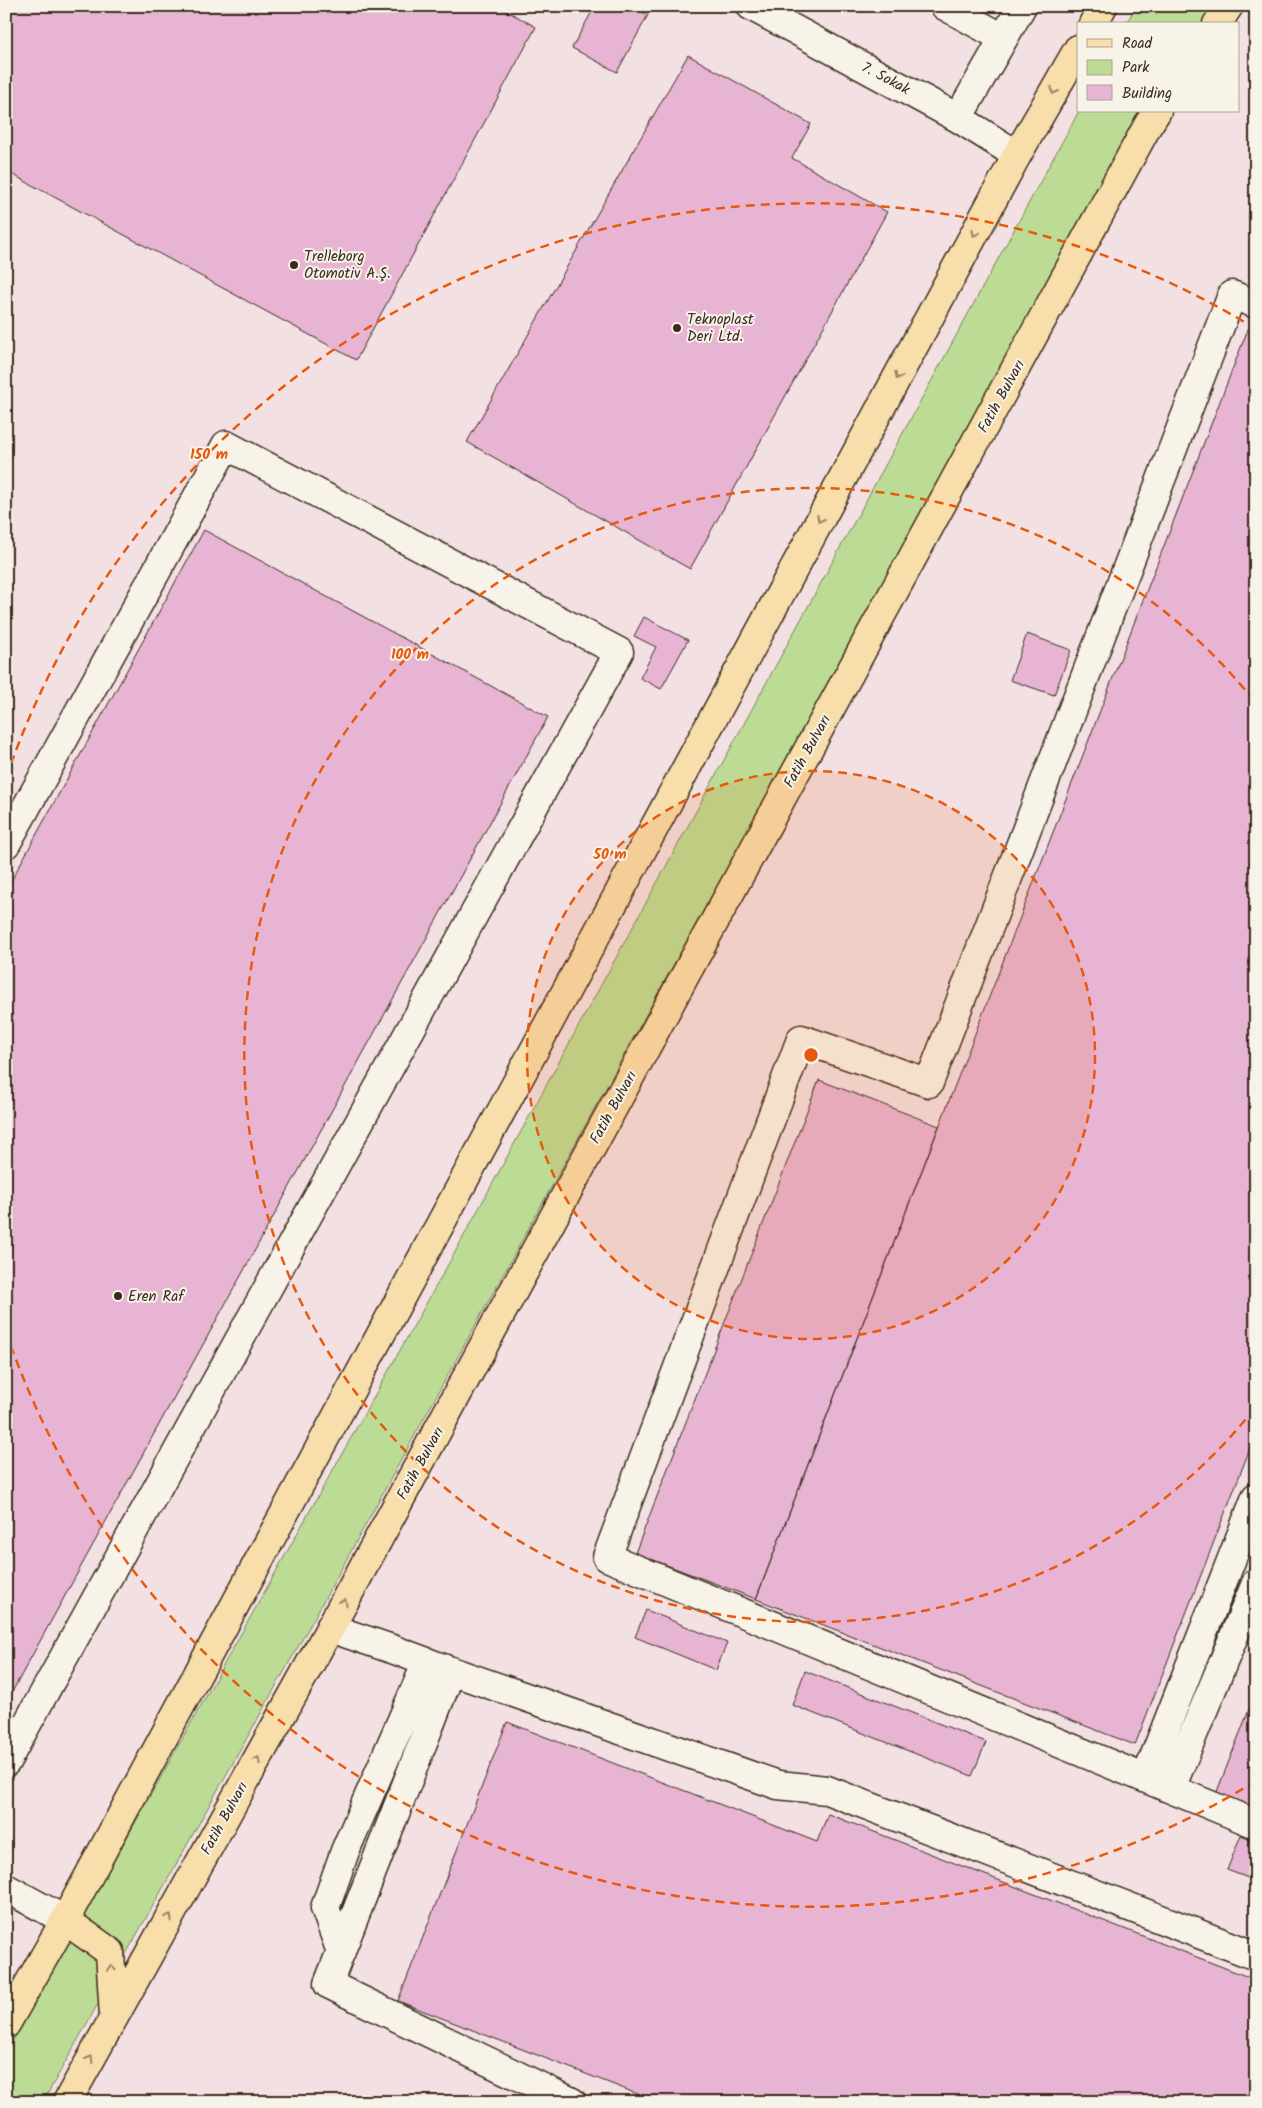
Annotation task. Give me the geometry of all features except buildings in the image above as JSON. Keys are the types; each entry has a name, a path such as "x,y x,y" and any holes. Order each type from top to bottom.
{"main road":[{"path":"1094,22 1103,6"},
{"path":"1218,22 1229,6"},
{"path":"6,2024 65,1920 1017,155 1077,51"},
{"name":"Fatih Bulvarı","path":"67,2102 330,1628 1156,112"},
{"path":"65,1920 110,1952 114,2016"}],"street":[{"name":"7. Sokak","path":"752,6 958,118 1017,155"},
{"path":"945,6 1004,38"},
{"path":"958,118 1022,6"},
{"path":"1256,304 1232,295 929,1084 801,1039 607,1557 1256,1824"},
{"path":"6,844 226,445 619,652 6,1762"},
{"path":"1146,1778 1256,1497"},
{"path":"1171,1788 1256,1583"},
{"path":"330,1628 778,1785 827,1790 1256,1956"},
{"path":"439,1667 341,1952 328,1984 572,2102"},
{"path":"6,1888 65,1920"}],"shaded area":[{"path":"6,6 1256,6 1256,2102 6,2102"}],"green space":[{"path":"1136,6 1222,6 1211,22 1127,22"},
{"path":"1078,112 1151,112 1102,186 318,1611 43,2102 6,2102 6,2053 454,1254"}],"place":[{"name":"Trelleborg Otomotiv A.Ş.","path":"294,265"},
{"name":"Teknoplast Deri Ltd.","path":"677,328"},
{"name":"Eren Raf","path":"118,1296"}]}
